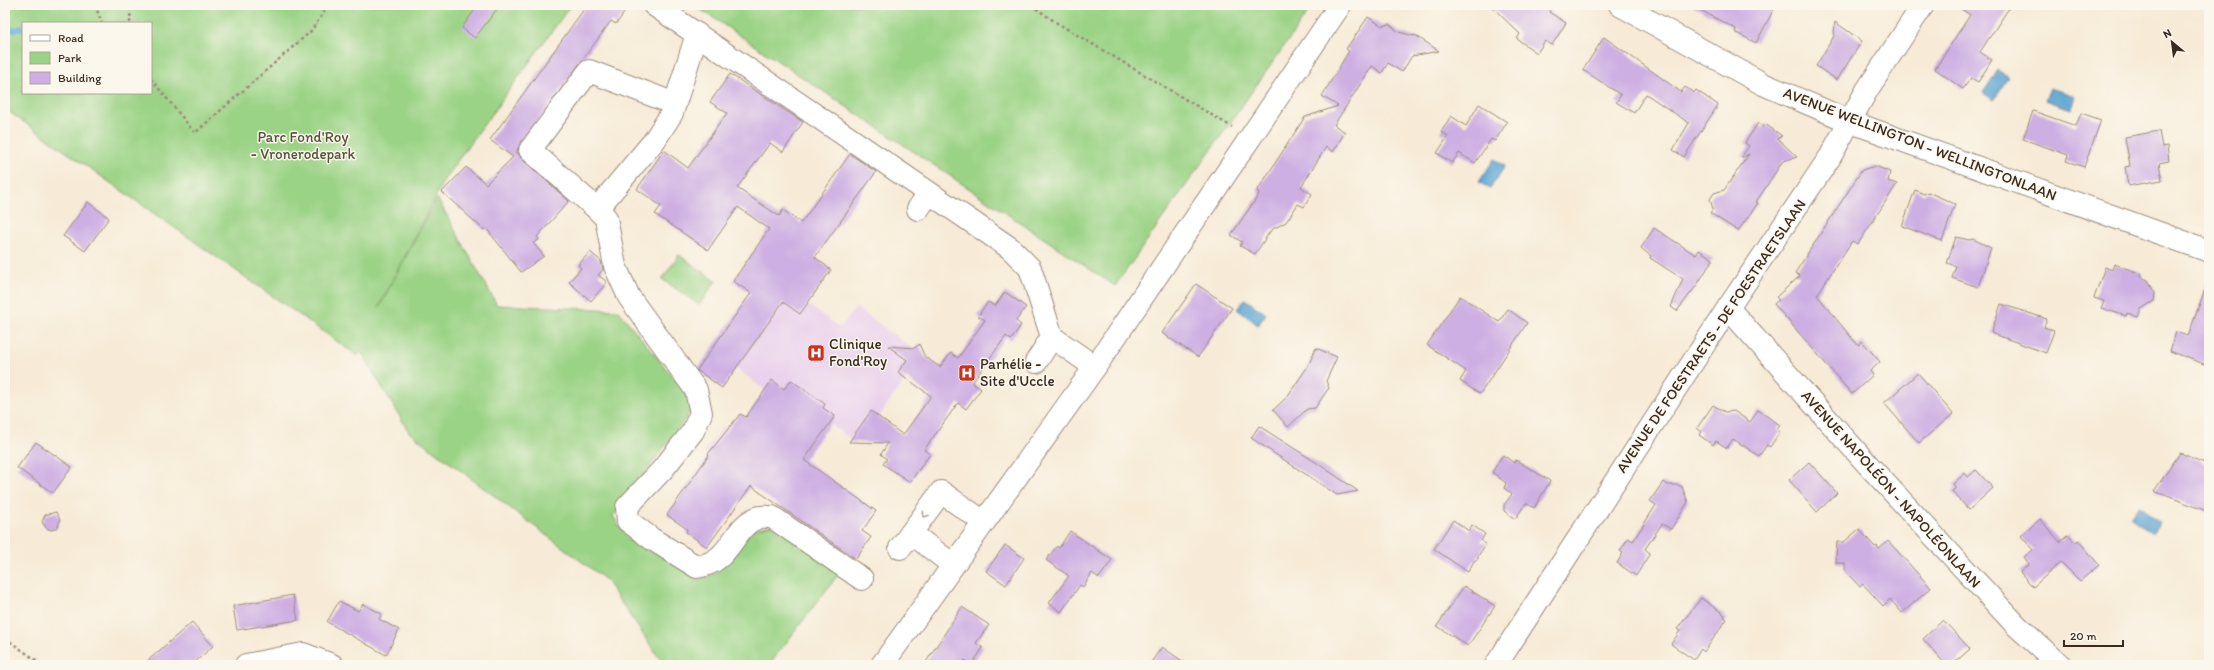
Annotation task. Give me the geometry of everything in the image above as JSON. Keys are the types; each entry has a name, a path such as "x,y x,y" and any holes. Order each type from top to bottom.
{"street":[{"path":"654,5 697,34 924,201 1010,248 1030,268 1052,337 1095,367"},
{"path":"882,665 1095,367 1340,5"},
{"name":"AVENUE WELLINGTON - WELLINGTONLAAN","path":"1620,5 1763,84 1851,122 2209,251"},
{"name":"AVENUE DE FOESTRAETS - DE FOESTRAETSLAAN","path":"1496,665 1728,308 1830,157 1851,122 1867,90 1923,5"},
{"path":"596,209 654,141 672,113 697,34"},
{"path":"675,104 589,71 530,150 606,218 615,266 630,297 696,390 701,413 693,431 663,469 627,507 628,521 652,539 697,567 710,565 719,558 745,526 757,518 772,517 862,579"},
{"name":"AVENUE NAPOLÉON - NAPOLÉONLAAN","path":"1728,308 1870,467 2017,626 2060,665"},
{"path":"1036,362 1052,337"},
{"path":"953,566 906,540 944,488 984,522"},
{"path":"246,665 303,654 332,665"}],"path":[{"path":"95,5 102,22"},
{"path":"130,22 131,5"},
{"path":"152,80 194,133 311,31 328,5"},
{"path":"1031,5 1057,23 1234,128"},
{"path":"5,638 43,665"}],"shaded area":[{"name":"Clinique Fond'Roy","path":"855,147 881,165 815,257 807,304 840,328 856,307 913,349 918,348 923,356 941,368 951,353 958,358 985,321 978,316 988,302 995,306 1005,292 1026,307 1016,321 1021,325 1011,340 1006,336 972,383 981,389 966,409 958,403 925,450 930,454 910,482 883,464 887,459 881,454 897,431 903,435 931,397 925,393 929,387 914,367 861,442 855,442 830,424 805,459 876,511 865,527 859,529 871,537 856,559 752,486 707,547 686,532 687,529 667,515 709,455 705,452 723,426 728,429 740,414 746,417 765,390 736,368 722,388 697,370 750,293 733,281 783,210 801,223"}],"green space":[{"name":"Parc Fond'Roy - Vronerodepark","path":"5,5 571,5 445,178 379,307 437,198 497,305 618,310 684,390 691,411 613,516 621,529 698,580 716,573 751,530 771,525 840,572 769,665 664,665 605,579 409,432 360,350 358,356 5,109"},
{"path":"694,5 1313,5 1115,286"},
{"path":"679,255 716,281 699,305 662,279"}],"water":[{"path":"1998,70 2008,77 1994,100 1983,93"},
{"path":"2050,88 2075,96 2071,109 2045,100"},
{"path":"1494,159 1505,166 1490,189 1479,182"},
{"path":"1245,299 1266,314 1258,325 1237,309"},
{"path":"2139,506 2160,522 2152,533 2131,517"}],"building":[{"path":"478,5 500,5 475,38 462,28"},
{"path":"587,5 630,5 616,24 611,21 518,148 516,153 518,153 522,159 569,201 537,237 539,240 533,243 544,256 521,272 486,228 484,230 442,192 466,167 486,184 513,157 490,140"},
{"path":"1490,5 1554,5 1549,12 1566,23 1552,45 1545,41 1537,53 1517,39 1520,34"},
{"path":"1691,5 1776,5 1756,43 1735,32 1736,29"},
{"path":"1955,5 2011,5 1980,52 1992,60 1978,82 1971,78 1963,89 1935,69 1970,15"},
{"path":"1368,17 1382,26 1389,24 1399,32 1415,35 1439,51 1412,56 1402,72 1388,63 1382,73 1372,66 1334,125 1345,132 1333,152 1326,147 1301,187 1312,194 1304,207 1298,204 1286,222 1271,230 1255,254 1240,246 1242,242 1231,235 1258,196 1259,193 1257,191 1305,117 1338,106 1322,96 1349,51 1346,49"},
{"path":"1835,22 1862,41 1837,80 1816,66 1834,36"},
{"path":"1604,37 1681,92 1685,87 1694,93 1696,90 1718,105 1684,157 1673,150 1689,123 1646,94 1634,113 1616,102 1621,95 1583,70"},
{"path":"730,74 803,122 783,152 770,143 737,188 779,216 783,210 801,223 850,154 876,172 815,257 831,270 800,314 783,302 722,388 697,370 751,293 733,281 769,229 738,207 708,250 655,214 661,206 637,189 664,150 688,168 727,113 710,102"},
{"path":"1479,104 1507,122 1495,141 1491,139 1475,163 1459,153 1452,163 1437,153 1448,136 1441,132 1451,116 1466,126"},
{"path":"2033,111 2076,126 2081,113 2101,120 2084,167 2066,161 2068,155 2023,139"},
{"path":"1758,123 1763,127 1765,124 1782,136 1777,138 1797,157 1783,161 1756,202 1758,203 1738,231 1710,213 1713,209 1710,199 1714,193 1724,190 1749,154 1741,158 1749,146 1745,143"},
{"path":"2159,131 2162,147 2167,146 2169,161 2159,163 2162,180 2128,186 2125,167 2130,166 2125,137"},
{"path":"1875,166 1890,172 1888,181 1897,184 1858,244 1852,241 1817,295 1854,341 1859,345 1862,341 1880,362 1870,371 1873,375 1852,394 1774,304 1779,300 1776,297 1800,276 1795,273 1862,170"},
{"path":"1915,190 1924,194 1928,192 1955,204 1942,241 1902,226"},
{"path":"88,202 109,218 85,251 63,236"},
{"path":"1654,228 1696,255 1699,250 1713,259 1697,285 1677,311 1671,307 1683,279 1650,258 1651,256 1641,248"},
{"path":"1956,237 1969,240 1973,239 1991,248 1978,287 1952,278 1956,266 1947,263"},
{"path":"590,252 601,261 603,270 598,275 607,282 591,301 569,282 581,268 578,265"},
{"path":"2114,264 2142,274 2141,277 2148,280 2155,293 2154,301 2141,309 2138,317 2127,313 2126,316 2101,308 2104,301 2094,298 2105,267 2112,270"},
{"path":"1196,284 1232,308 1198,357 1162,333"},
{"path":"2207,284 2209,284 2209,366 2170,351 2176,332 2188,336"},
{"path":"1005,292 1026,307 1016,321 1021,325 1011,340 1006,336 972,383 981,389 966,409 958,403 924,450 930,454 910,482 883,464 887,459 881,454 888,443 849,442 871,411 903,435 931,396 898,372 907,360 888,346 915,348 919,344 925,357 940,367 951,353 958,358 985,320 978,316 988,302 995,306"},
{"path":"1460,296 1499,322 1508,309 1527,323 1480,394 1460,381 1466,371 1427,345"},
{"path":"2001,304 2047,319 2044,327 2054,331 2046,353 1991,333"},
{"path":"1316,348 1337,357 1326,381 1329,388 1315,408 1307,409 1288,427 1273,410 1287,397 1308,366"},
{"path":"1918,373 1953,414 1919,443 1884,403"},
{"path":"772,380 784,389 791,380 825,404 823,408 835,416 804,460 876,511 862,531 871,537 856,559 751,486 707,547 686,532 687,529 667,515 709,455 708,454 740,414 746,417"},
{"path":"1713,405 1725,412 1734,411 1750,422 1758,410 1780,425 1777,430 1780,432 1770,447 1767,445 1759,456 1733,439 1727,448 1716,441 1713,445 1699,435 1702,432 1697,428"},
{"path":"1259,426 1358,491 1337,495 1251,438"},
{"path":"36,442 72,467 53,493 17,468"},
{"path":"2180,453 2209,465 2209,512 2154,491"},
{"path":"1503,455 1514,463 1516,460 1550,481 1534,508 1526,503 1515,519 1504,511 1504,505 1512,494 1504,488 1506,483 1492,472"},
{"path":"1809,462 1837,493 1817,512 1789,480"},
{"path":"1976,470 1993,488 1969,510 1952,491 1956,488 1953,484 1965,473 1968,477"},
{"path":"1663,482 1668,485 1678,485 1682,487 1688,502 1671,529 1662,524 1645,549 1650,553 1636,576 1617,563 1623,553 1620,551 1628,538 1633,541 1656,505 1650,501"},
{"path":"56,512 60,520 58,527 52,530 46,528 42,522 45,515"},
{"path":"2040,519 2060,542 2068,535 2075,543 2078,540 2099,565 2080,581 2061,562 2033,587 2020,572 2029,564 2024,557 2033,550 2021,536"},
{"path":"1453,520 1469,531 1472,525 1485,534 1481,541 1486,544 1478,556 1478,559 1474,561 1468,572 1434,549"},
{"path":"1859,529 1875,547 1877,546 1879,549 1888,541 1931,588 1902,613 1890,599 1883,606 1863,584 1860,587 1845,571 1845,563 1836,563 1837,542 1844,542"},
{"path":"1070,531 1112,560 1099,578 1092,573 1083,587 1080,585 1061,612 1049,603 1069,576 1046,560 1057,546 1059,548"},
{"path":"1005,545 1024,558 1006,585 986,571"},
{"path":"1464,586 1495,606 1468,646 1437,626"},
{"path":"293,595 298,620 237,630 233,606"},
{"path":"1701,598 1725,615 1724,617 1727,619 1704,652 1701,649 1694,660 1671,644 1680,631 1677,629"},
{"path":"339,601 358,611 363,604 382,614 379,619 399,630 386,655 327,622"},
{"path":"962,607 989,625 976,643 983,648 972,664 965,660 962,665 924,665"},
{"path":"1943,620 1970,649 1952,665 1946,665 1923,639"},
{"path":"192,622 213,646 192,665 143,665"},
{"path":"1162,647 1188,665 1149,665"}],"waterway":[{"path":"5,31 22,28"}],"place":[{"name":"Clinique Fond'Roy","path":"816,353"},
{"name":"Parhélie - Site d'Uccle","path":"967,373"}]}
